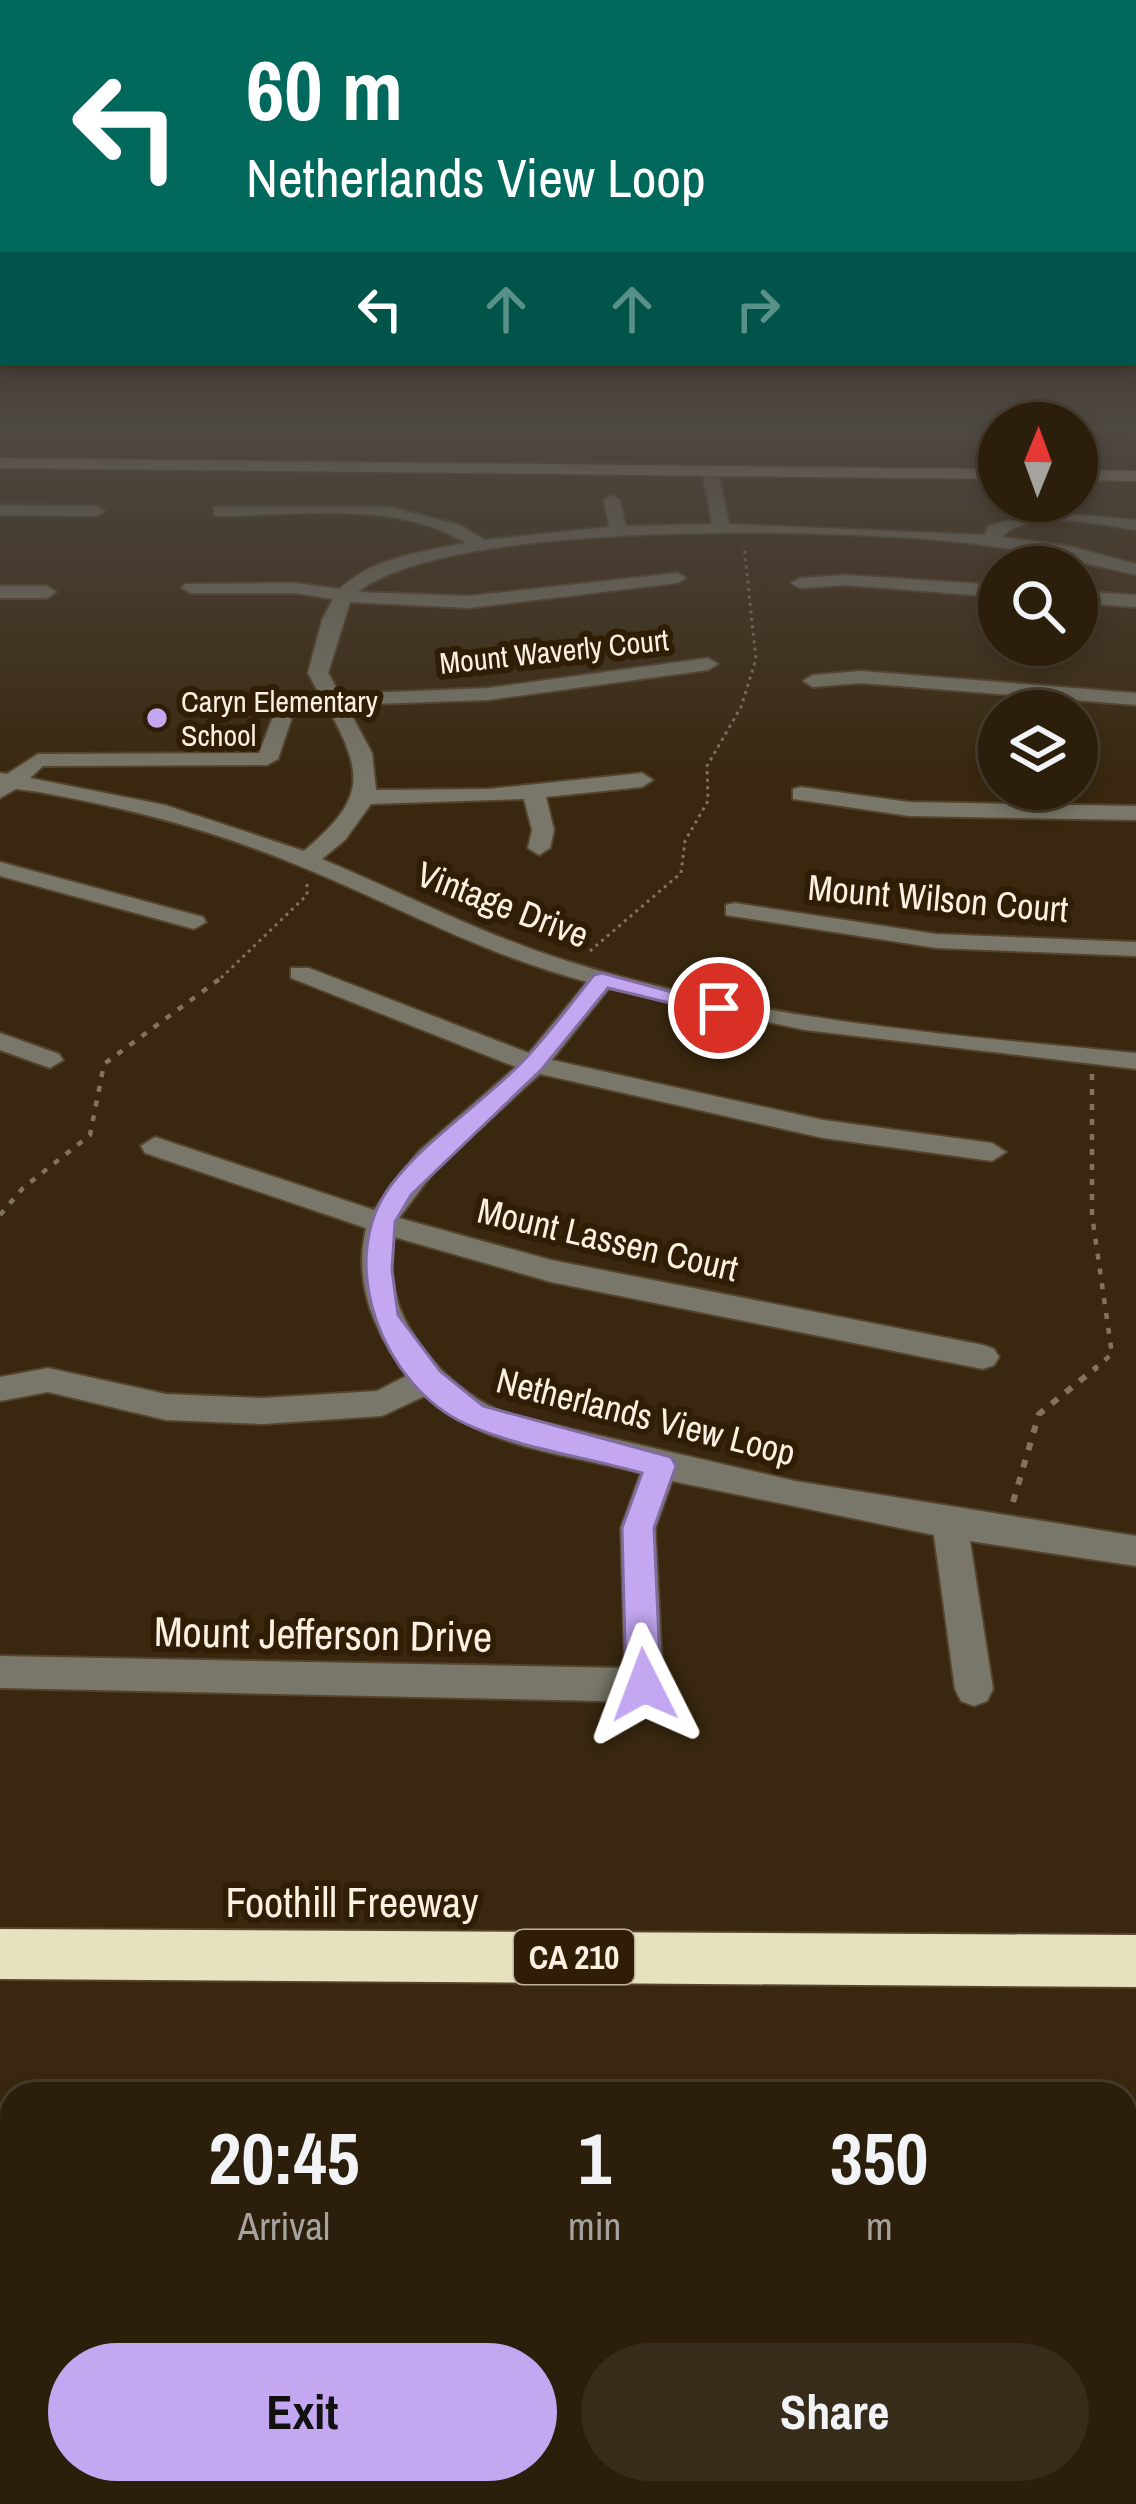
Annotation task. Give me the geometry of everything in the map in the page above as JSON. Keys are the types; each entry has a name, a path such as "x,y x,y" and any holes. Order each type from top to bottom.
{"highway":[{"name":"Foothill Freeway","path":"0,1954 1136,1960"}],"street":[{"path":"307,860 358,816 366,797 367,771 318,674 343,594 394,563 470,545"},
{"path":"1017,545 1070,551 1136,570"},
{"path":"191,588 469,602 677,578"},
{"path":"800,583 978,590"},
{"path":"0,592 47,592"},
{"path":"1098,598 1136,601"},
{"name":"Mount Waverly Court","path":"4,784 30,762 267,759 287,709 401,694 488,694 708,664"},
{"path":"812,681 860,677 1136,699"},
{"path":"366,797 534,793 642,780"},
{"name":"Vintage Drive","path":"4,784 196,821 307,860 480,940 596,965 758,1017 900,1039 1136,1060"},
{"path":"534,793 543,830 538,848"},
{"path":"801,794 909,809 1136,813"},
{"path":"0,869 194,922"},
{"name":"Mount Wilson Court","path":"734,910 936,940 1136,949"},
{"path":"382,1222 401,1190 534,1064 596,965"},
{"path":"300,973 534,1064 823,1129 992,1152"},
{"path":"0,1041 50,1060"},
{"name":"Mount Lassen Court","path":"155,1147 550,1271 982,1357"},
{"name":"Netherlands View Loop","path":"382,1222 378,1270 385,1317 430,1379 473,1415 660,1466 950,1527 1136,1550"},
{"path":"0,1389 49,1381 166,1407 263,1411 382,1403 430,1379"},
{"name":"Mount Jefferson Drive","path":"0,1672 644,1685 638,1528 660,1466"},
{"path":"950,1527 974,1689"}],"path":[{"path":"596,965 681,873 685,840 706,814 712,786 707,766 741,714 757,642 745,588 744,545"},
{"path":"0,1215 23,1188 90,1135 104,1064 157,1030 254,950 307,895 307,860"},
{"path":"1004,1534 1040,1414 1112,1354 1091,1252 1087,1172 1093,1057"}],"place":[{"name":"Caryn Elementary School","path":"157,718"}],"route":[{"path":"644,1685 638,1528 660,1466 473,1415 430,1379 385,1317 378,1270 382,1222 401,1190 534,1064 602,980 719,1008"}]}
